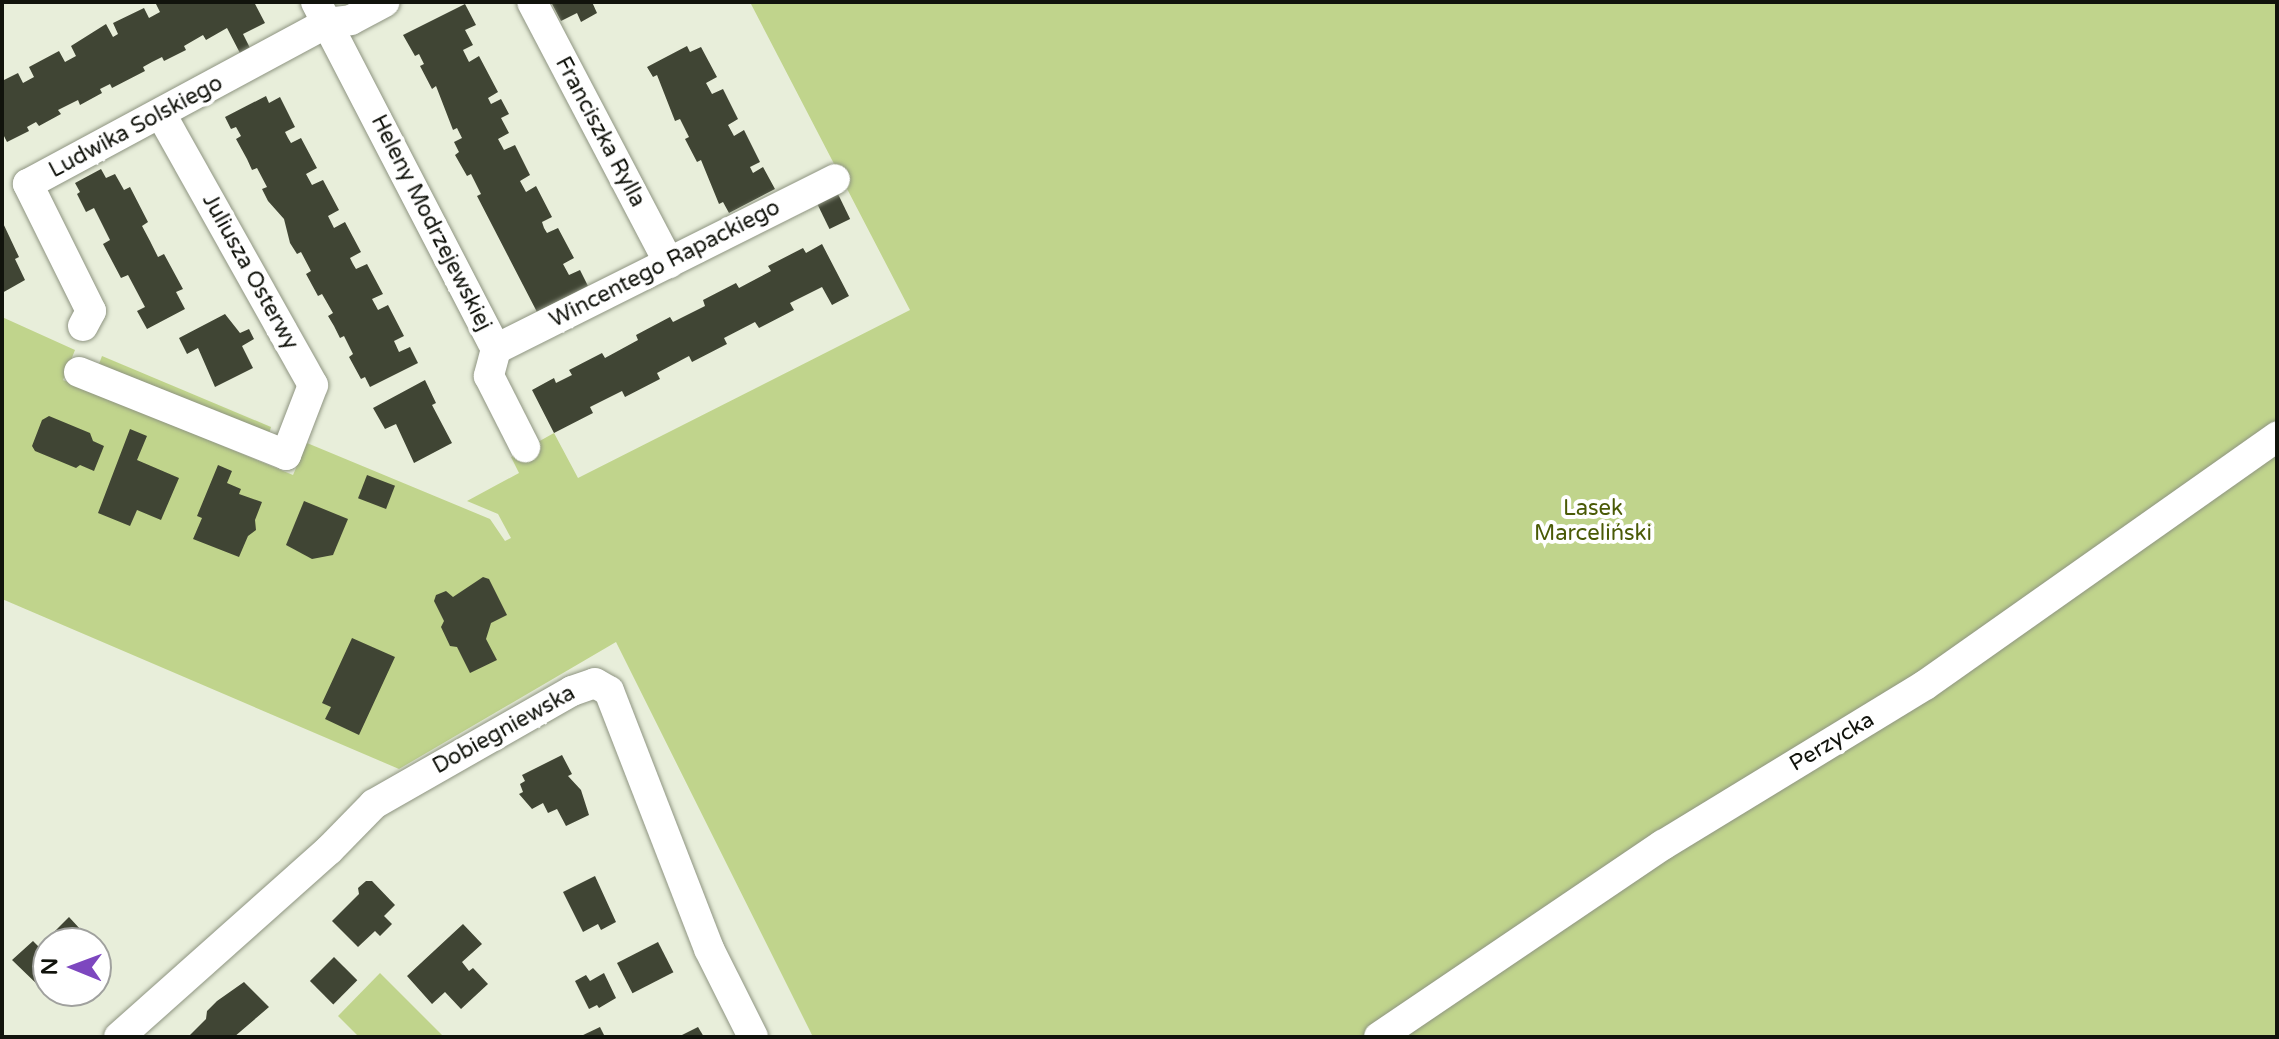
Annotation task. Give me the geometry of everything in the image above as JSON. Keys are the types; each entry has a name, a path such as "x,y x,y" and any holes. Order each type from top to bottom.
{"street":[{"name":"Ludwika Solskiego","path":"83,326 91,311 28,184 161,114 322,13 351,20 385,2"},
{"name":"Franciszka Rylla","path":"532,2 669,263"},
{"name":"Heleny Modrzejewskiej","path":"322,13 496,349 489,376 525,447"},
{"name":"Juliusza Osterwy","path":"79,372 286,455 313,385 161,114"},
{"name":"Wincentego Rapackiego","path":"496,349 835,179"},
{"name":"Perzycka","path":"1379,1037 1663,845 1925,685 2277,437"},
{"name":"Dobiegniewska","path":"119,1037 329,850 374,804 572,691 595,683 609,691 709,949 753,1037"}],"green space":[{"name":"Lasek Marceliński","path":"2277,2 2277,1037 813,1037 616,642 399,769 2,599 2,317 75,350 63,380 293,475 307,443 490,519 505,541 511,538 498,514 467,501 519,473 511,457 554,433 578,478 910,310 751,4"},
{"path":"102,356 271,427 269,434 99,364"},
{"path":"380,973 444,1037 359,1037 338,1016"}],"building":[{"path":"155,2 254,2 265,23 243,34 251,50 241,55 227,28 206,40 203,35 184,46 186,50 164,61 162,57 152,62 143,67 145,71 112,88 110,84 100,89 102,93 80,105 78,100 58,110 61,114 39,126 36,122 27,127 29,131 7,142 2,132 2,81 18,73 23,83 34,77 29,67 59,51 65,62 76,56 71,46 106,24 113,37 118,34 113,23 144,8 149,18 160,12"},
{"path":"551,2 592,2 597,13 581,22 577,13 561,21"},
{"path":"465,4 476,25 465,30 473,45 463,50 469,62 479,56 498,92 488,98 491,104 501,99 509,114 501,118 509,133 498,139 504,150 515,145 530,175 520,181 526,192 536,186 552,217 542,222 544,228 547,233 558,228 574,258 563,264 569,275 580,270 588,286 537,312 477,196 481,194 471,174 467,176 455,155 459,152 454,142 462,138 457,128 453,130 436,86 432,89 420,66 424,64 419,54 415,56 403,35"},
{"path":"687,46 690,52 701,47 717,77 706,83 712,94 723,89 738,119 728,125 734,136 744,130 760,162 750,167 753,173 763,167 775,189 729,213 723,202 719,204 701,160 697,162 685,139 689,137 680,119 675,121 657,75 653,77 647,67"},
{"path":"266,96 269,103 280,97 295,127 285,132 288,138 291,143 301,138 317,168 306,174 312,185 323,180 339,210 328,216 334,228 345,222 361,252 350,258 353,264 356,269 367,264 383,294 372,299 378,310 388,305 404,336 394,341 399,352 410,347 418,363 370,387 365,377 361,379 349,357 353,354 344,336 340,338 328,316 333,313 322,294 318,296 306,274 311,271 301,252 297,254 290,243 284,219 268,201 262,189 267,187 257,168 252,170 236,139 241,136 236,127 231,129 225,117"},
{"path":"101,169 106,178 115,174 124,190 130,187 148,222 142,226 158,257 164,254 183,289 176,292 185,309 147,329 137,311 145,307 128,275 121,278 103,244 110,240 94,208 86,212 77,194 80,192 75,183"},
{"path":"837,192 850,219 829,229 816,202"},
{"path":"2,221 19,257 15,259 25,280 2,293"},
{"path":"822,244 849,296 832,305 822,287 790,303 794,310 759,328 755,322 724,338 727,344 692,362 689,356 657,373 660,379 625,397 622,391 590,407 593,413 554,433 532,390 554,378 556,383 572,375 569,370 602,353 605,358 638,340 636,335 670,317 673,322 705,306 703,300 736,283 739,288 771,271 768,266 803,248 806,253"},
{"path":"225,314 240,333 249,329 254,339 242,346 253,368 215,387 198,348 187,354 179,338"},
{"path":"425,380 436,403 432,405 452,443 414,463 396,424 385,429 373,408"},
{"path":"49,416 90,433 93,441 104,446 94,471 80,465 76,468 35,451 32,446 42,420"},
{"path":"130,429 147,436 137,460 179,478 161,520 137,510 130,526 98,513"},
{"path":"218,465 232,471 227,483 241,489 239,494 262,502 255,520 256,530 248,536 239,557 193,539 202,518 197,516"},
{"path":"367,475 395,486 386,509 358,498"},
{"path":"304,501 348,519 333,555 312,559 286,545"},
{"path":"483,577 489,579 507,615 491,623 486,639 497,660 470,673 457,647 450,646 441,627 444,621 434,601 436,595 446,591 453,597"},
{"path":"352,638 395,657 359,735 325,719 331,707 322,703"},
{"path":"562,755 572,774 568,776 581,790 589,815 566,826 557,809 548,813 543,803 532,809 519,794 523,792 520,784 525,781 522,775"},
{"path":"595,876 616,922 601,930 598,924 583,932 563,892"},
{"path":"366,881 372,881 395,905 384,916 392,924 380,936 375,931 358,947 332,921 359,894 358,888"},
{"path":"69,917 78,927 59,927"},
{"path":"463,924 482,944 462,962 469,971 473,968 488,984 461,1009 445,992 432,1004 407,976"},
{"path":"32,942 32,979 12,960"},
{"path":"658,942 673,972 632,993 617,963"},
{"path":"334,957 357,980 333,1004 310,981"},
{"path":"604,973 616,998 599,1008 597,1005 589,1009 575,981 586,975 590,981"},
{"path":"244,982 269,1007 234,1037 188,1037 206,1019 207,1011 217,1001"},
{"path":"600,1027 605,1037 579,1037"},
{"path":"698,1027 704,1037 678,1037"}]}
